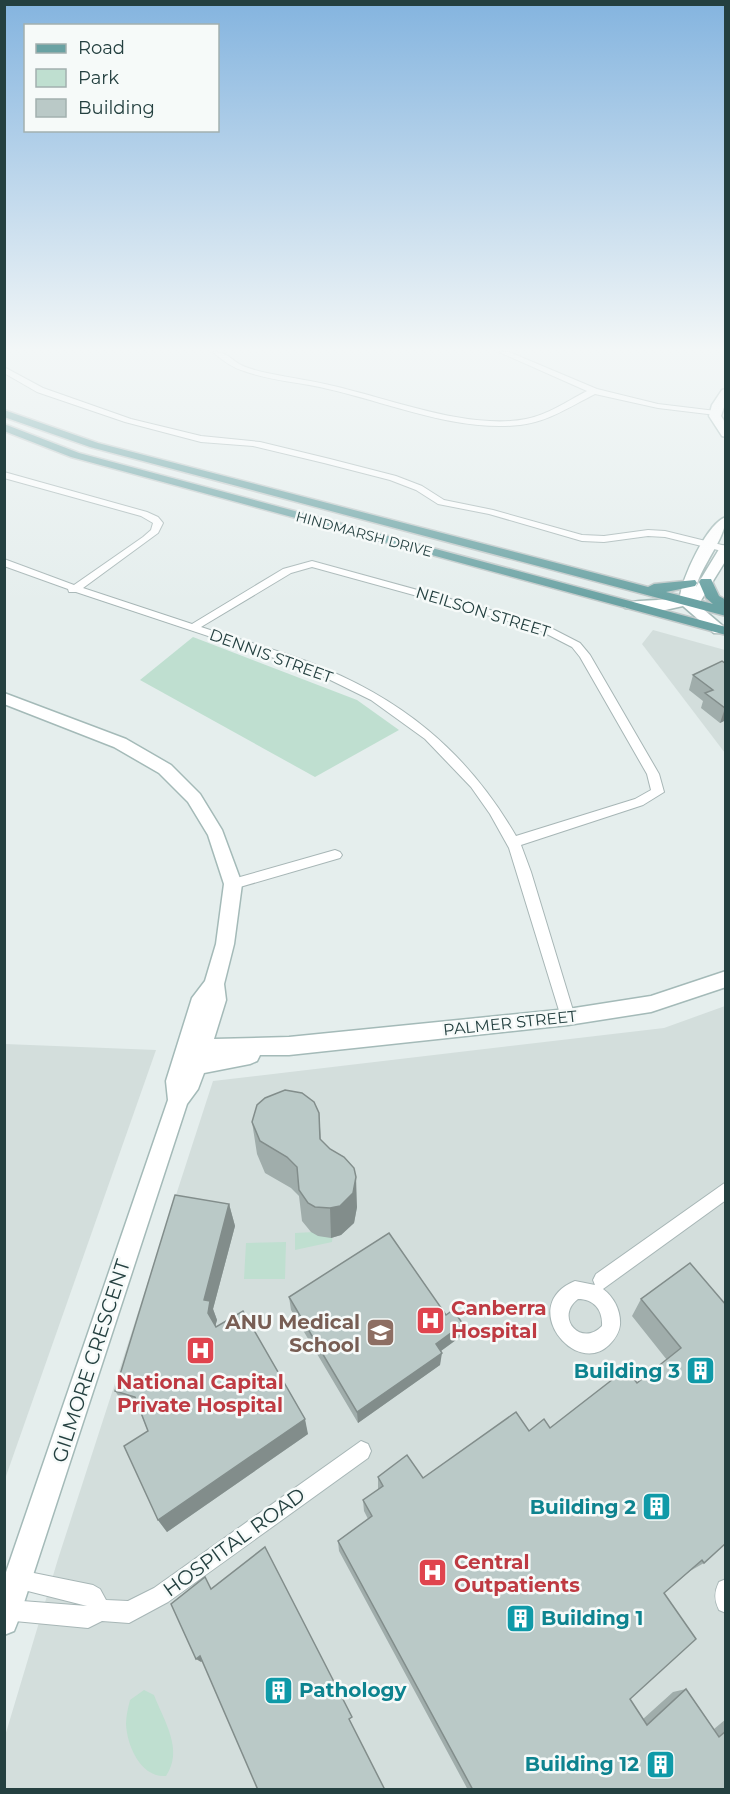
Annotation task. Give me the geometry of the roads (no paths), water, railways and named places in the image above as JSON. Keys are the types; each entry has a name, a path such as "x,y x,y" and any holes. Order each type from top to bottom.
{"main road":[{"name":"HINDMARSH DRIVE","path":"24,436 75,455 722,630"},
{"name":"HINDMARSH DRIVE","path":"69,436 94,445 726,612"},
{"path":"706,582 713,598 726,607"},
{"path":"637,589 670,588 690,583"}],"street":[{"path":"187,436 199,439 259,444 393,478 419,488 441,502 480,519 514,519 582,538 604,539 648,533 665,534 725,549 695,599 665,606 630,604"},
{"path":"4,475 144,514 155,519 158,524 156,531 146,539 73,590"},
{"path":"722,630 687,602 686,596 690,583 719,526 726,520"},
{"name":"DENNIS STREET","path":"4,562 73,590 315,668 383,702 413,722 444,748 474,780 514,842 525,872 567,1017"},
{"name":"NEILSON STREET","path":"193,628 287,571 312,564 541,627 576,645 585,655 653,774 658,792 639,802 514,842"},
{"name":"GILMORE CRESCENT","path":"4,698 120,743 165,769 194,798 216,834 233,884 225,944 214,984 202,998 192,1055 176,1081 178,1100 7,1616"},
{"path":"233,884 335,855"},
{"name":"PALMER STREET","path":"192,1055 210,1064 290,1046 567,1017 651,1004 726,979"},
{"path":"602,1280 612,1321 606,1337 590,1344 573,1339 560,1324 559,1307 568,1294 584,1290 602,1280 726,1190"},
{"path":"584,1290 600,1296 607,1304"},
{"name":"HOSPITAL ROAD","path":"7,1616 88,1617 100,1610 129,1612 147,1603 361,1451"},
{"path":"18,1580 93,1596 100,1610"},
{"path":"726,1589 726,1603"}],"place":[{"name":"Canberra Hospital","path":"430,1320"},
{"name":"ANU Medical School","path":"381,1333"},
{"name":"National Capital Private Hospital","path":"200,1351"},
{"name":"Building 3","path":"701,1371"},
{"name":"Building 2","path":"657,1507"},
{"name":"Central Outpatients","path":"433,1573"},
{"name":"Building 1","path":"520,1618"},
{"name":"Pathology","path":"278,1690"},
{"name":"Building 12","path":"660,1764"}]}
